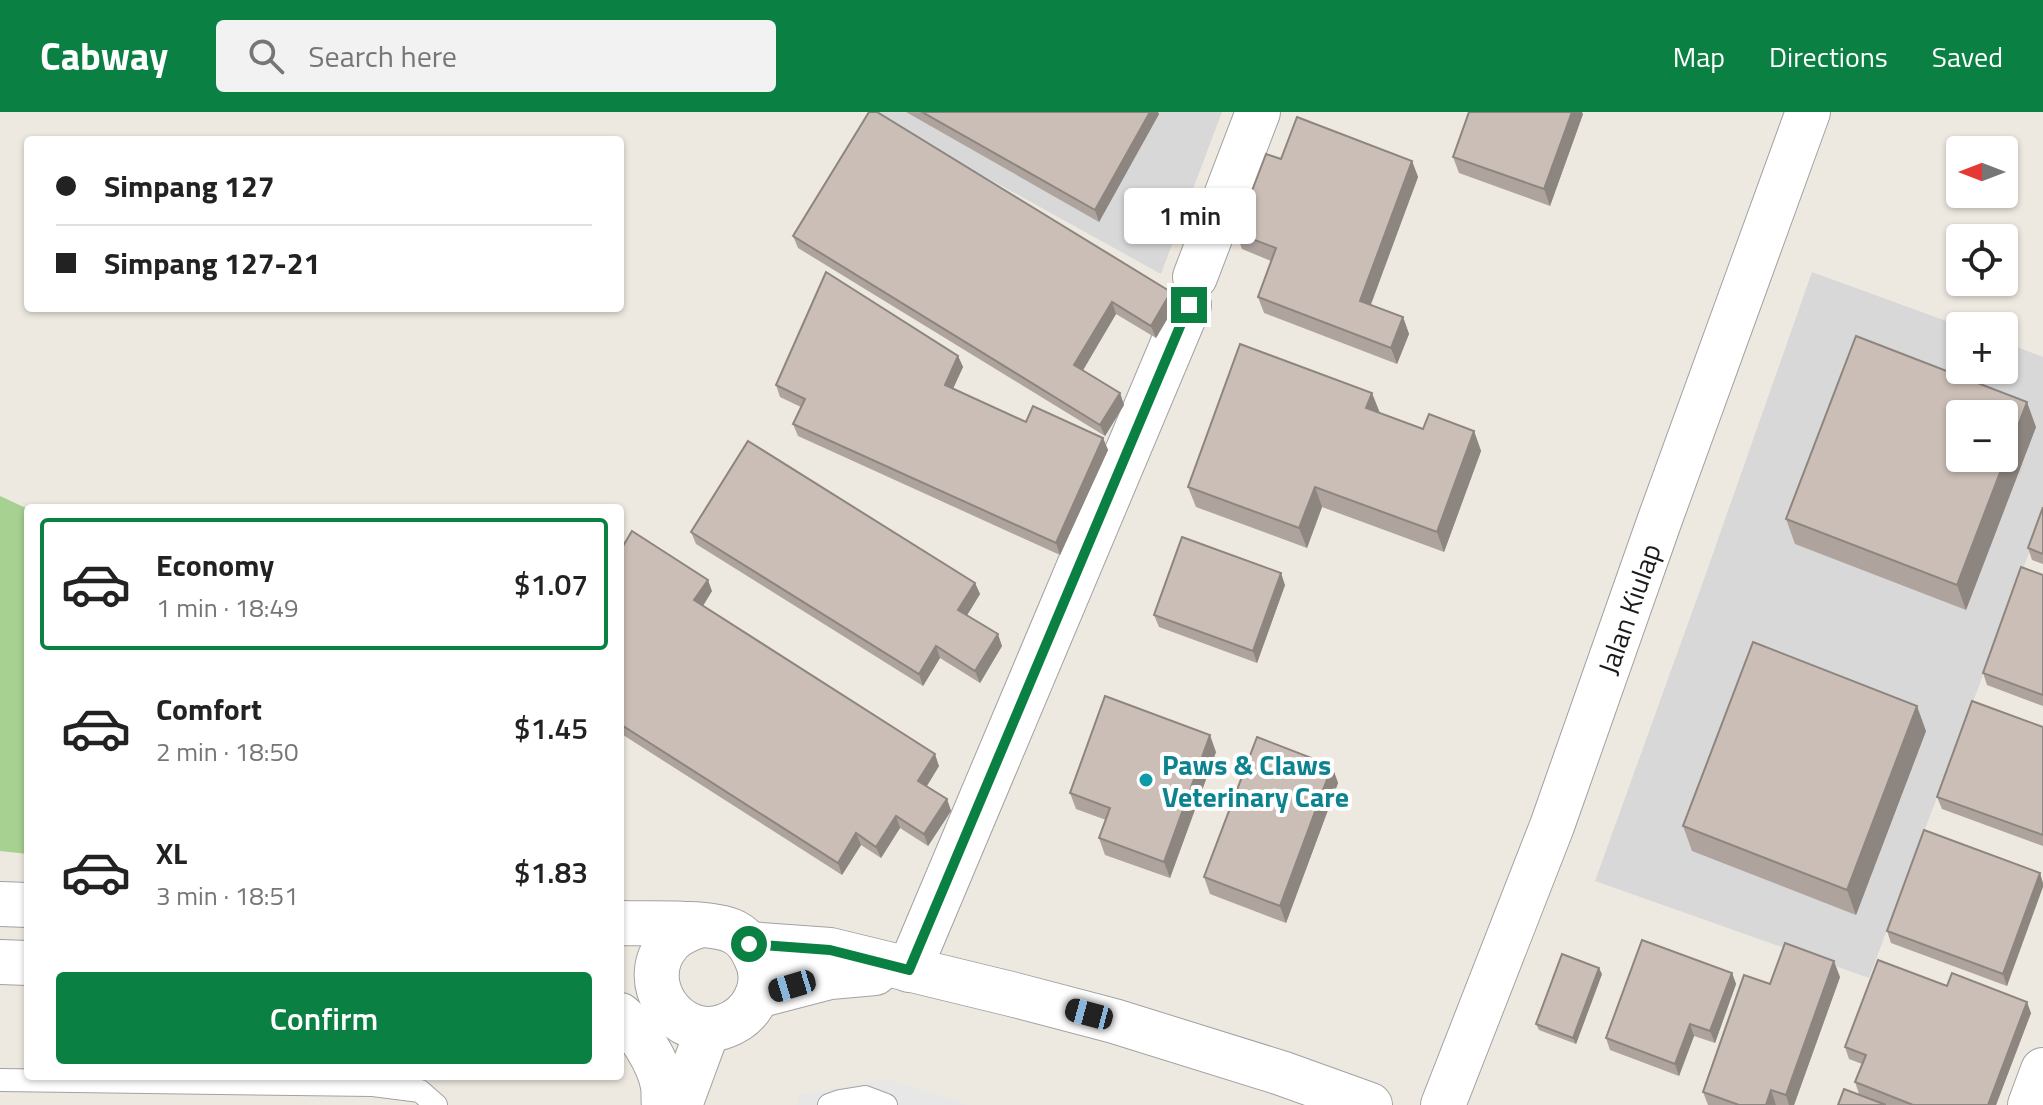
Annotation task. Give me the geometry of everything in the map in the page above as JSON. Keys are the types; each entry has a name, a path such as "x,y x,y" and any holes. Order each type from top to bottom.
{"street":[{"path":"909,970 1192,291 1258,112"},
{"name":"Jalan Kiulap","path":"1443,1105 1552,826 1808,112"},
{"path":"0,904 24,905"},
{"path":"624,923 719,926 727,929 749,944 758,961 761,979 757,996 747,1012 733,1023 716,1029 698,1029 681,1022 668,1010 659,993 639,983"},
{"path":"639,983 656,976 660,958 669,942 684,931 701,925"},
{"path":"749,944 830,950 1011,994 1114,1021 1281,1073 1370,1105"},
{"path":"0,962 24,963"},
{"path":"757,996 830,977 909,970"},
{"path":"624,1018 651,1055 663,1085 664,1105"},
{"path":"680,1105 708,1029"},
{"path":"2030,1105 2043,1070"}],"lane":[{"path":"0,1080 341,1095 373,1085 420,1091 436,1105"},
{"path":"829,1105 865,1097 886,1105"}],"shaded area":[{"path":"868,112 1222,112 1161,274"},
{"path":"1812,272 1946,321 1946,384 2018,384 2018,347 2043,357 2043,516 1869,978 1595,881"},
{"path":"886,1079 968,1105 796,1105 800,1095"}],"green space":[{"path":"0,496 24,507 24,854 0,851"}],"building":[{"path":"869,112 877,112 1171,292 1151,326 1112,302 1074,365 1120,393 1100,425 793,236"},
{"path":"922,112 1150,112 1095,210"},
{"path":"1469,112 1572,112 1544,189 1453,157"},
{"path":"1297,117 1412,161 1360,301 1403,317 1391,348 1258,297 1276,248 1236,233 1266,154 1281,159"},
{"path":"826,272 958,356 945,385 1026,422 1033,406 1103,438 1056,543 793,424 805,399 776,385"},
{"path":"1856,336 1946,371 1946,384 1980,384 2027,402 2018,426 2018,400 1946,400 1946,472 2000,472 1957,585 1786,519"},
{"path":"1240,344 1372,393 1366,408 1423,429 1429,414 1474,431 1437,532 1315,487 1299,528 1188,487"},
{"path":"748,441 975,583 958,610 998,634 975,671 936,646 919,674 691,532"},
{"path":"2043,507 2043,554 2028,548"},
{"path":"632,531 708,580 694,600 935,754 918,781 947,799 924,834 896,816 876,847 856,833 838,863 624,727 624,544"},
{"path":"1182,537 1281,573 1253,651 1154,615"},
{"path":"2021,567 2043,575 2043,695 1983,673"},
{"path":"1753,642 1917,706 1847,890 1683,826"},
{"name":"Paws & Claws Veterinary Care","path":"1105,696 1210,735 1164,862 1099,838 1110,808 1070,793"},
{"path":"1972,701 2043,727 2043,835 1937,797"},
{"path":"1257,737 1332,766 1280,906 1204,877"},
{"path":"1924,830 2040,873 2003,974 1887,931"},
{"path":"1642,940 1732,973 1710,1031 1690,1024 1675,1064 1606,1038"},
{"path":"1785,943 1834,961 1786,1095 1771,1090 1766,1105 1739,1105 1703,1092 1744,975 1770,984"},
{"path":"1562,954 1599,968 1573,1038 1536,1024"},
{"path":"1878,960 1947,986 1952,973 2027,1002 1988,1105 1913,1105 1855,1082 1866,1055 1845,1047"},
{"path":"1844,1089 1886,1105 1838,1105"}],"place":[{"name":"Paws & Claws Veterinary Care","path":"1146,780"}],"route":[{"path":"749,944 830,950 909,970 1189,305"}]}
